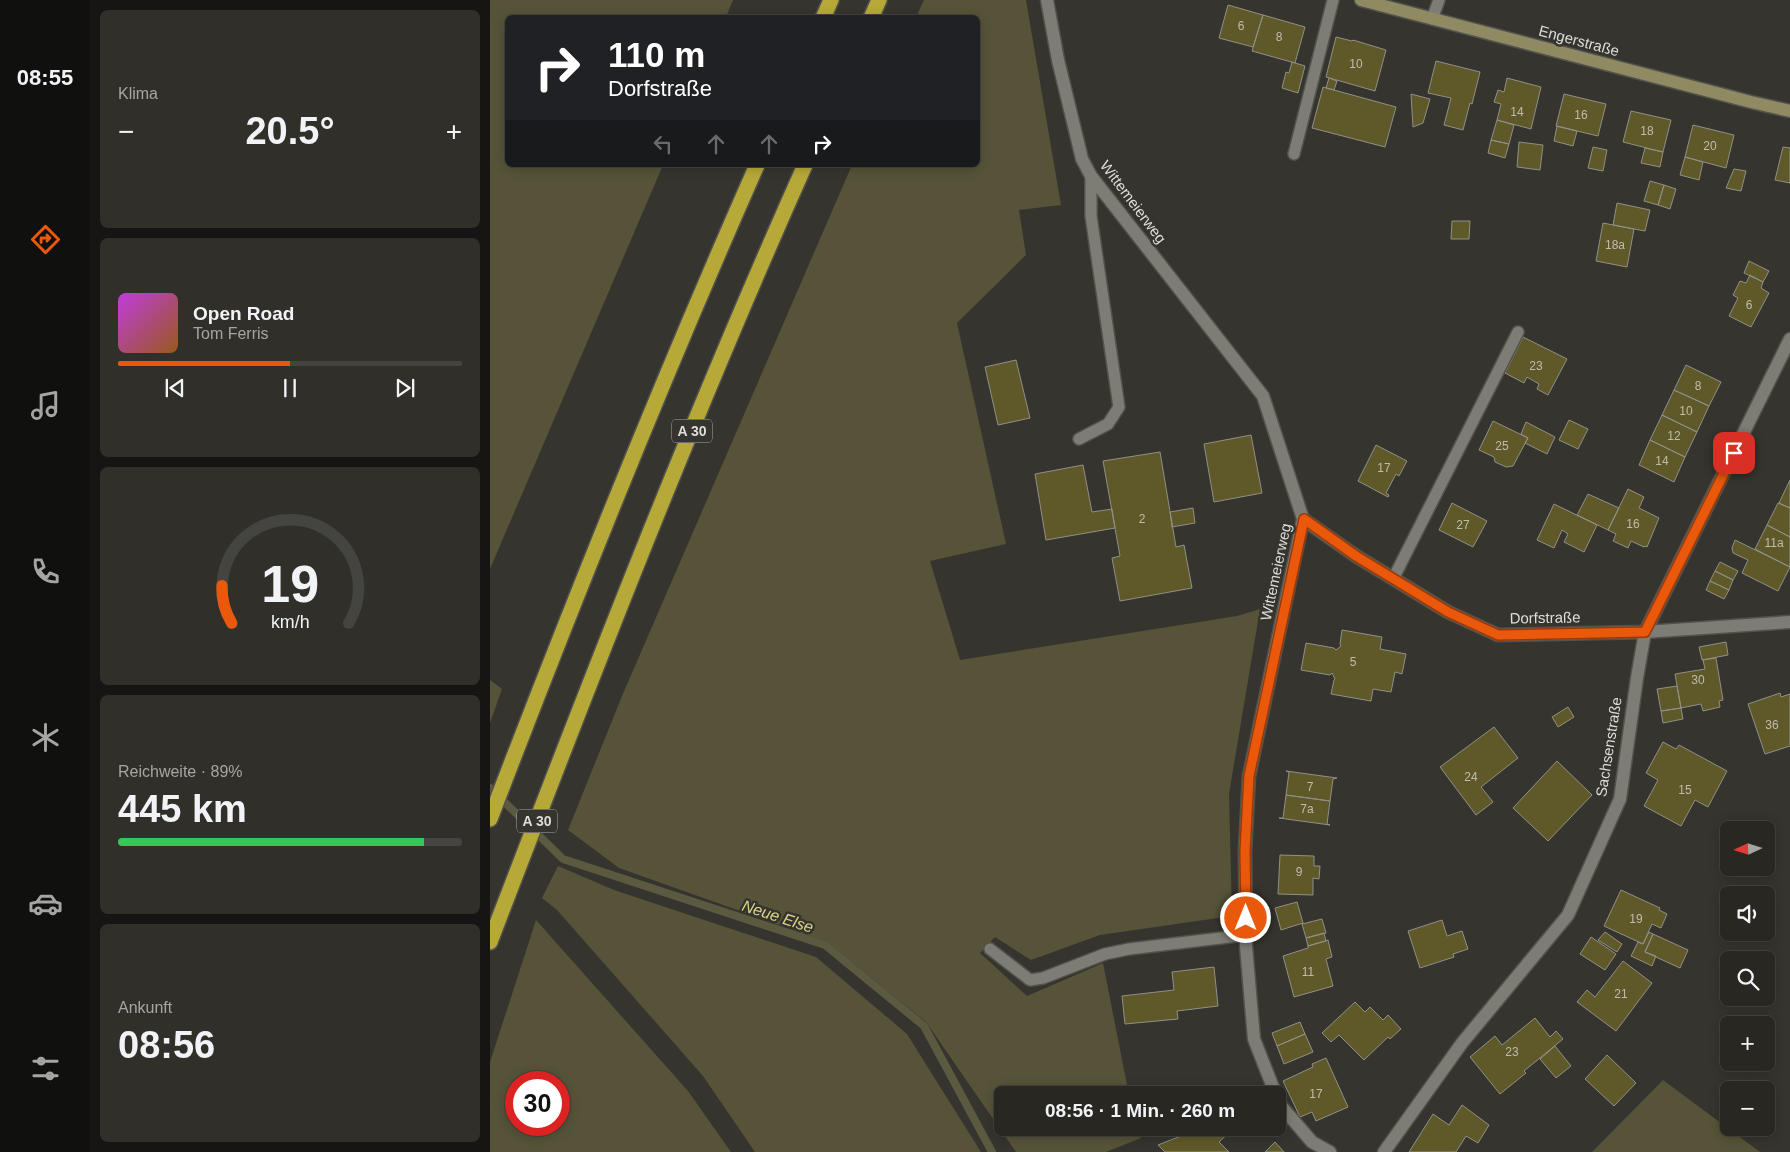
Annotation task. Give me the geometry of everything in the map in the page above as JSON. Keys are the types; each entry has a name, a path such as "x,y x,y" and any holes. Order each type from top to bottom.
{"highway":[{"path":"824,15 831,0"},
{"path":"872,15 879,0"},
{"name":"A 30","path":"490,819 545,674 709,273 757,167"},
{"name":"A 30","path":"490,942 583,699 747,294 804,167"}],"main road":[{"name":"Engerstraße","path":"1361,0 1377,2 1432,19 1790,111"}],"street":[{"name":"Wittemeierweg","path":"1047,0 1058,60 1082,159 1091,176 1263,396 1304,519 1249,776 1245,851 1246,935 1254,1039 1273,1086"},
{"name":"Sachsenstraße","path":"1384,1152 1462,1043 1568,915 1620,799 1645,632 1784,365 1790,339"},
{"name":"Dorfstraße","path":"1304,519 1356,556 1448,612 1498,635 1645,632 1790,622"},
{"name":"Wittemeierweg","path":"1286,1112 1312,1142 1330,1152"}],"lane":[{"path":"1294,154 1332,0"},
{"path":"1432,19 1439,0"},
{"path":"1079,439 1108,424 1119,407 1091,216 1091,176"},
{"path":"1393,579 1518,332"},
{"path":"990,949 1030,980 1043,978 1105,954 1129,949 1246,935"}],"shaded area":[{"path":"490,0 733,0 727,15 505,15 505,167 662,167 490,569"},
{"path":"924,0 1026,0 1061,205 1019,210 1026,255 957,323 1006,544 930,561 960,660 1237,616 1260,609 1229,794 1232,916 1100,935 1031,960 995,937 980,953 1027,996 1103,963 1127,1086 994,1086 994,1120 926,1022 827,942 619,868 568,830 622,696 851,167 980,167 980,15 917,15"},
{"path":"490,680 502,689 490,723"},
{"path":"558,866 614,890 816,957 907,1034 981,1152 755,1152 703,1076 557,910 542,898"},
{"path":"536,920 688,1091 731,1152 490,1152 490,1062"},
{"path":"1663,1080 1720,1122 1720,1136 1738,1136 1760,1152 1592,1152"},
{"path":"1005,1136 1140,1136 1141,1138 1106,1152 1016,1152"}],"building":[{"path":"1228,5 1263,15 1253,47 1219,38"},
{"path":"1263,15 1305,27 1295,63 1252,51"},
{"path":"1336,37 1386,50 1375,91 1326,77"},
{"path":"1436,61 1480,72 1463,130 1444,125 1451,98 1428,93"},
{"path":"1292,62 1305,66 1298,93 1282,88 1286,72 1289,73"},
{"path":"1329,78 1337,81 1334,90 1326,88"},
{"path":"1507,78 1541,87 1531,129 1497,120 1501,104 1494,102 1498,90 1504,92"},
{"path":"1323,87 1396,107 1385,147 1312,128"},
{"path":"1411,94 1430,99 1423,123 1413,127"},
{"path":"1564,94 1606,104 1598,136 1556,126"},
{"path":"1631,111 1671,120 1663,152 1623,142"},
{"path":"1497,120 1514,125 1509,144 1491,140"},
{"path":"1693,125 1734,135 1726,168 1685,157"},
{"path":"1557,126 1577,131 1573,146 1554,141"},
{"path":"1491,140 1509,144 1505,158 1488,153"},
{"path":"1519,142 1543,145 1540,170 1517,167"},
{"path":"1593,147 1607,150 1603,171 1588,168"},
{"path":"1783,147 1790,148 1790,183 1775,180"},
{"path":"1645,148 1663,152 1660,167 1641,163"},
{"path":"1685,157 1703,162 1699,180 1680,175"},
{"path":"1734,169 1746,171 1741,191 1726,188"},
{"path":"1650,181 1664,185 1658,205 1644,201"},
{"path":"1664,185 1676,189 1670,209 1658,205"},
{"path":"1617,203 1650,210 1645,231 1613,225"},
{"path":"1452,221 1470,221 1469,239 1451,239"},
{"path":"1603,223 1634,229 1627,267 1596,261"},
{"path":"1749,261 1769,271 1763,282 1744,273"},
{"path":"1750,275 1763,282 1761,288 1769,293 1751,327 1729,316 1738,298 1733,295 1740,281 1746,283"},
{"path":"1523,337 1567,359 1548,395 1537,389 1539,384 1527,377 1524,383 1505,373"},
{"path":"1016,360 1030,418 998,425 985,367"},
{"path":"1686,365 1721,382 1709,406 1674,390"},
{"path":"1674,390 1709,406 1697,432 1662,415"},
{"path":"1662,415 1697,432 1685,457 1650,440"},
{"path":"1569,420 1588,429 1578,449 1559,440"},
{"path":"1493,421 1528,438 1513,466 1506,467 1495,462 1494,457 1479,450"},
{"path":"1526,422 1555,437 1547,454 1525,443 1528,438 1521,434"},
{"path":"1251,435 1262,493 1214,502 1204,444"},
{"path":"1650,440 1685,457 1674,482 1639,465"},
{"path":"1376,445 1407,461 1399,476 1396,474 1386,493 1389,495 1388,497 1358,481"},
{"path":"1160,452 1176,547 1184,545 1192,588 1120,601 1112,558 1120,556 1103,461"},
{"path":"1083,465 1092,512 1112,509 1115,528 1046,540 1035,474"},
{"path":"1790,480 1790,508 1779,503"},
{"path":"1628,489 1644,497 1639,508 1659,518 1647,547 1631,541 1628,548 1613,541 1616,534 1608,530"},
{"path":"1588,494 1619,508 1608,530 1577,515"},
{"path":"1452,503 1487,521 1473,547 1439,530"},
{"path":"1778,503 1790,508 1790,537 1767,525"},
{"path":"1554,504 1597,525 1584,552 1564,542 1568,534 1562,530 1554,548 1537,540"},
{"path":"1193,508 1195,523 1172,527 1170,512"},
{"path":"1767,525 1790,537 1790,567 1755,549"},
{"path":"1735,540 1790,567 1778,591 1742,573 1748,560 1733,553 1732,548"},
{"path":"1720,562 1738,571 1733,580 1715,571"},
{"path":"1715,571 1733,580 1729,590 1710,581"},
{"path":"1710,581 1729,590 1724,599 1706,590"},
{"path":"1342,630 1382,637 1380,649 1406,654 1402,674 1395,672 1391,692 1373,689 1371,701 1331,694 1335,679 1332,673 1330,675 1301,670 1306,643 1336,650 1341,646"},
{"path":"1726,642 1728,655 1702,660 1699,647"},
{"path":"1716,658 1723,700 1719,701 1720,707 1703,711 1701,704 1681,708 1675,674 1705,669 1703,660"},
{"path":"1677,686 1681,708 1661,711 1657,689"},
{"path":"1780,693 1781,697 1790,694 1790,746 1765,754 1748,704"},
{"path":"1568,707 1574,717 1558,727 1552,717"},
{"path":"1681,708 1683,719 1663,723 1661,711"},
{"path":"1494,727 1518,758 1481,787 1493,802 1476,815 1440,767"},
{"path":"1663,742 1676,749 1679,745 1727,771 1708,807 1695,800 1681,826 1644,806 1658,780 1646,773"},
{"path":"1557,761 1592,795 1548,841 1513,808"},
{"path":"1286,771 1337,778 1333,779 1330,801 1286,795 1289,772"},
{"path":"1286,795 1330,801 1327,824 1330,825 1279,818 1283,818"},
{"path":"1280,855 1314,856 1314,866 1320,866 1319,879 1313,878 1313,895 1278,894"},
{"path":"1621,890 1660,908 1659,910 1667,914 1661,928 1652,924 1643,944 1604,926"},
{"path":"1297,902 1303,923 1281,930 1275,908"},
{"path":"1322,919 1326,933 1306,938 1302,924"},
{"path":"1442,920 1447,936 1462,931 1468,949 1453,954 1454,957 1420,968 1408,931"},
{"path":"1605,932 1622,944 1617,952 1598,940"},
{"path":"1649,932 1653,934 1645,952 1656,956 1652,966 1631,956 1638,942 1643,944"},
{"path":"1324,933 1326,941 1308,946 1306,938"},
{"path":"1653,934 1688,950 1680,968 1645,952"},
{"path":"1591,937 1616,954 1605,970 1580,954"},
{"path":"1328,940 1332,957 1326,959 1333,986 1294,997 1283,956"},
{"path":"1623,961 1652,983 1616,1031 1577,1002 1587,990 1595,997"},
{"path":"1214,967 1218,1006 1177,1011 1178,1019 1125,1024 1122,996 1174,990 1172,972"},
{"path":"1355,1002 1365,1012 1370,1007 1383,1020 1388,1015 1401,1029 1390,1039 1388,1037 1364,1060 1339,1035 1331,1042 1322,1033"},
{"path":"1535,1018 1550,1037 1556,1031 1563,1039 1524,1071 1526,1073 1500,1094 1470,1057 1495,1036 1502,1045"},
{"path":"1300,1022 1305,1034 1277,1046 1272,1033"},
{"path":"1305,1034 1313,1052 1284,1064 1277,1046"},
{"path":"1555,1046 1571,1066 1556,1078 1540,1059"},
{"path":"1607,1055 1636,1083 1614,1106 1585,1079"},
{"path":"1326,1058 1348,1107 1316,1121 1312,1112 1300,1117 1283,1081 1313,1067 1312,1064"},
{"path":"1462,1105 1489,1125 1478,1143 1466,1136 1456,1152 1409,1152 1433,1114 1449,1125"},
{"path":"1181,1136 1226,1136 1219,1142 1229,1152 1165,1152 1158,1145"},
{"path":"1275,1142 1284,1152 1265,1152"}],"waterway":[{"name":"Neue Else","path":"490,788 563,859 825,945 924,1026 992,1152"}],"route":[{"path":"1246,918 1245,851 1249,776 1304,519 1356,556 1448,612 1498,635 1645,632 1734,453"}]}
